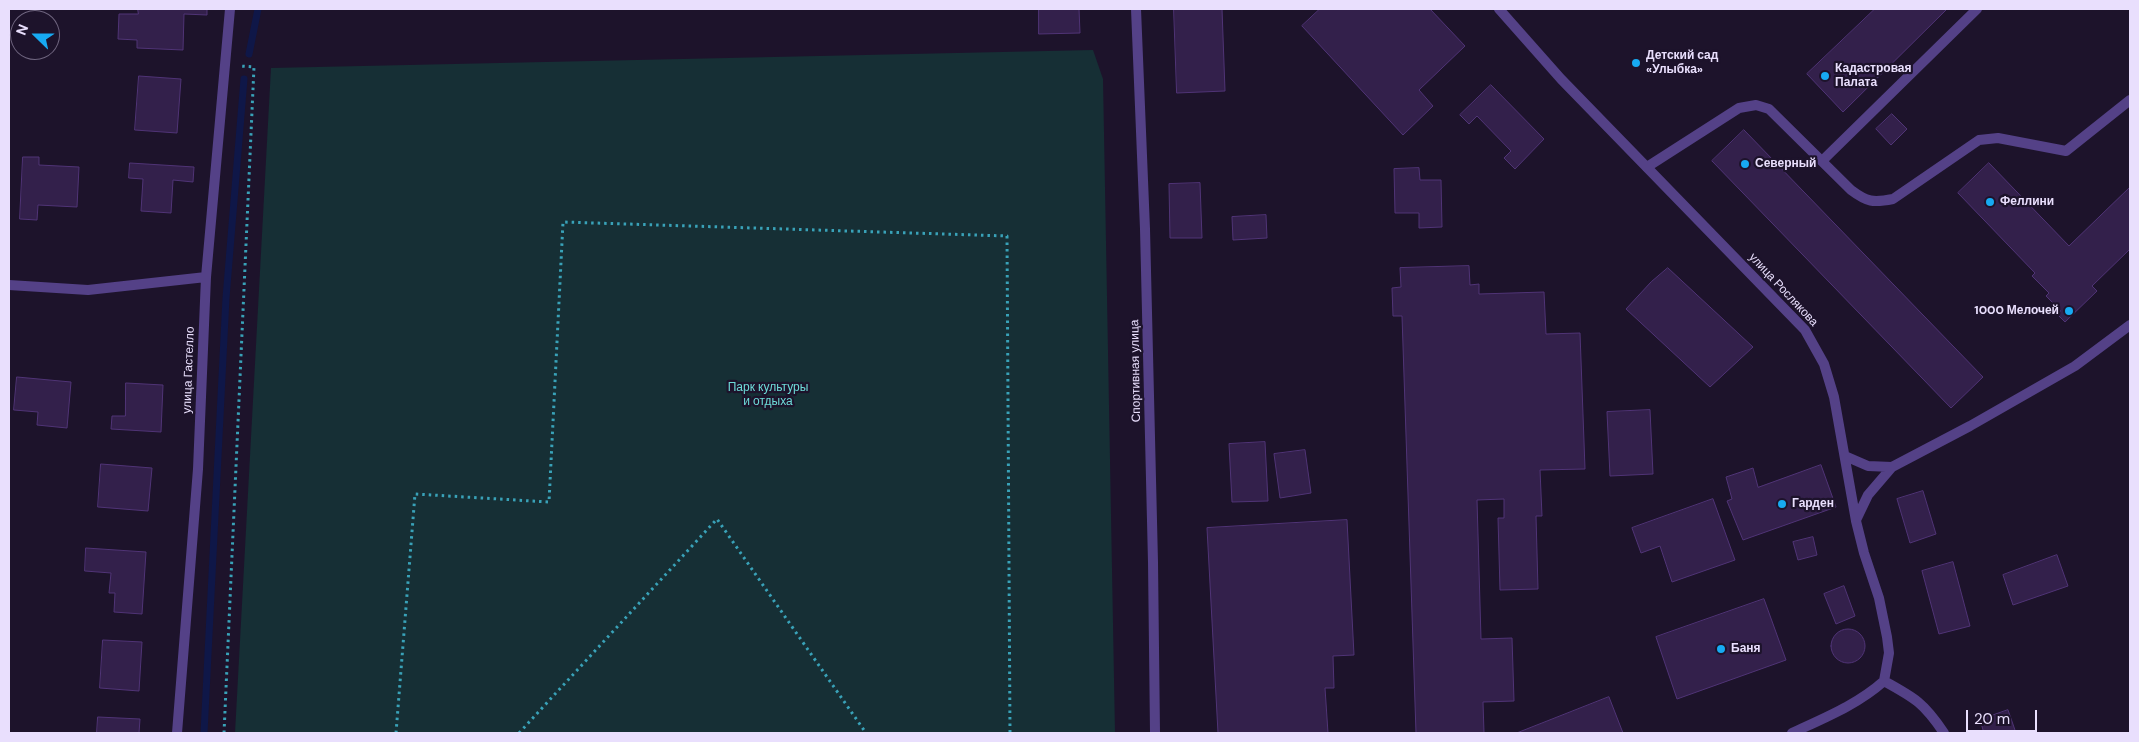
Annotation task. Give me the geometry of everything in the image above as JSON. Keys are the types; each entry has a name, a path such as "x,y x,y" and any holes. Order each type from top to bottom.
{"street":[{"name":"улица Гастелло","path":"177,733 198,469 206,277 230,9"},
{"name":"Спортивная улица","path":"1136,9 1145,229 1155,733"},
{"name":"улица Рослякова","path":"1499,9 1561,79 1805,330 1824,364 1834,397 1846,456 1856,521 1879,598 1887,637 1889,654 1884,681"},
{"path":"1822,161 1977,9"},
{"path":"1647,167 1740,108 1756,105 1769,109 1851,190 1864,200 1878,202 1893,199 1979,140 1998,138 2066,151 2130,100"},
{"path":"9,285 88,290 206,277"},
{"path":"1856,521 1868,495 1892,467 1970,426 2075,366 2130,324"},
{"path":"1846,456 1868,466 1892,467"},
{"path":"1792,733 1844,709 1870,693 1884,681 1914,698 1930,712 1944,733"}],"path":[{"path":"224,66 254,67 224,733"},
{"path":"396,733 415,494 549,502 563,222 1008,236 1010,733"},
{"path":"519,733 716,519 866,733"}],"green space":[{"name":"Парк культуры и отдыха","path":"1093,50 1103,79 1115,733 235,733 271,68"}],"building":[{"path":"138,9 207,9 207,15 184,14 183,50 137,48 137,40 118,39 119,14 138,14"},
{"path":"1039,9 1079,9 1080,33 1039,34"},
{"path":"1174,9 1222,9 1225,91 1177,93"},
{"path":"1320,9 1430,9 1465,46 1419,90 1433,106 1403,135 1302,26"},
{"path":"1875,9 1947,9 1843,112 1807,74"},
{"path":"139,76 181,79 177,133 135,130"},
{"path":"1491,85 1544,139 1515,169 1504,158 1511,151 1477,116 1469,124 1460,115"},
{"path":"1892,114 1907,129 1891,145 1876,129"},
{"path":"1744,130 1983,377 1951,408 1712,161"},
{"path":"23,157 39,157 39,165 79,167 77,207 38,205 37,220 20,219"},
{"path":"130,163 194,167 193,182 173,180 171,213 141,211 143,179 129,178"},
{"path":"1989,163 2069,246 2130,187 2130,249 2092,286 2097,291 2065,322 2057,314 2061,311 2046,296 2049,293 2032,276 2035,273 1958,193"},
{"path":"1419,168 1420,180 1441,180 1442,227 1419,228 1419,213 1395,213 1394,169"},
{"path":"1200,183 1202,238 1170,238 1169,184"},
{"path":"1266,215 1267,238 1233,240 1232,217"},
{"path":"1469,266 1470,285 1479,284 1479,294 1544,292 1546,334 1580,333 1585,469 1540,470 1542,516 1536,516 1538,589 1500,590 1498,518 1504,518 1504,499 1477,500 1481,639 1512,638 1514,701 1483,702 1484,733 1416,733 1402,316 1393,316 1392,288 1401,287 1400,268"},
{"path":"1668,268 1753,347 1710,387 1626,309 1651,282"},
{"path":"17,377 71,382 67,428 37,425 38,412 14,410"},
{"path":"126,383 163,385 161,432 111,429 112,416 125,416"},
{"path":"1650,410 1653,474 1610,476 1607,412"},
{"path":"1265,442 1268,501 1232,502 1229,444"},
{"path":"1305,450 1311,493 1280,498 1274,454"},
{"path":"101,464 152,468 148,511 98,507"},
{"name":"Гарден","path":"1821,465 1836,507 1743,540 1727,501 1732,499 1726,477 1753,468 1758,487"},
{"path":"1923,491 1936,534 1910,543 1897,499"},
{"path":"1713,499 1735,560 1672,582 1660,546 1641,553 1632,528"},
{"path":"1347,520 1354,655 1333,656 1334,688 1325,688 1328,733 1218,733 1207,528"},
{"path":"1813,537 1817,555 1798,560 1793,542"},
{"path":"86,548 146,552 142,614 114,612 115,593 109,593 111,573 85,571"},
{"path":"2057,555 2068,586 2013,605 2003,575"},
{"path":"1953,562 1970,626 1939,634 1922,571"},
{"path":"1844,586 1855,616 1836,624 1824,594"},
{"name":"Баня","path":"1764,599 1786,660 1677,699 1656,637"},
{"path":"1848,629 1855,630 1860,634 1864,639 1864,653 1860,658 1855,662 1848,663 1841,662 1836,658 1832,653 1831,646 1832,639 1836,634 1841,630"},
{"path":"103,640 142,642 139,691 100,688"},
{"path":"1609,697 1623,733 1517,733"},
{"path":"2008,710 2016,733 1984,733 1980,720"},
{"path":"98,717 140,719 139,733 97,733"}],"waterway":[{"path":"249,54 258,9"},
{"path":"204,733 226,298 244,79"}],"place":[{"name":"Детский сад «Улыбка»","path":"1636,63"},
{"name":"Кадастровая Палата","path":"1825,76"},
{"name":"Северный","path":"1745,164"},
{"name":"Феллини","path":"1990,202"},
{"name":"1000 Мелочей","path":"2069,311"},
{"name":"Гарден","path":"1782,504"},
{"name":"Баня","path":"1721,649"}]}
